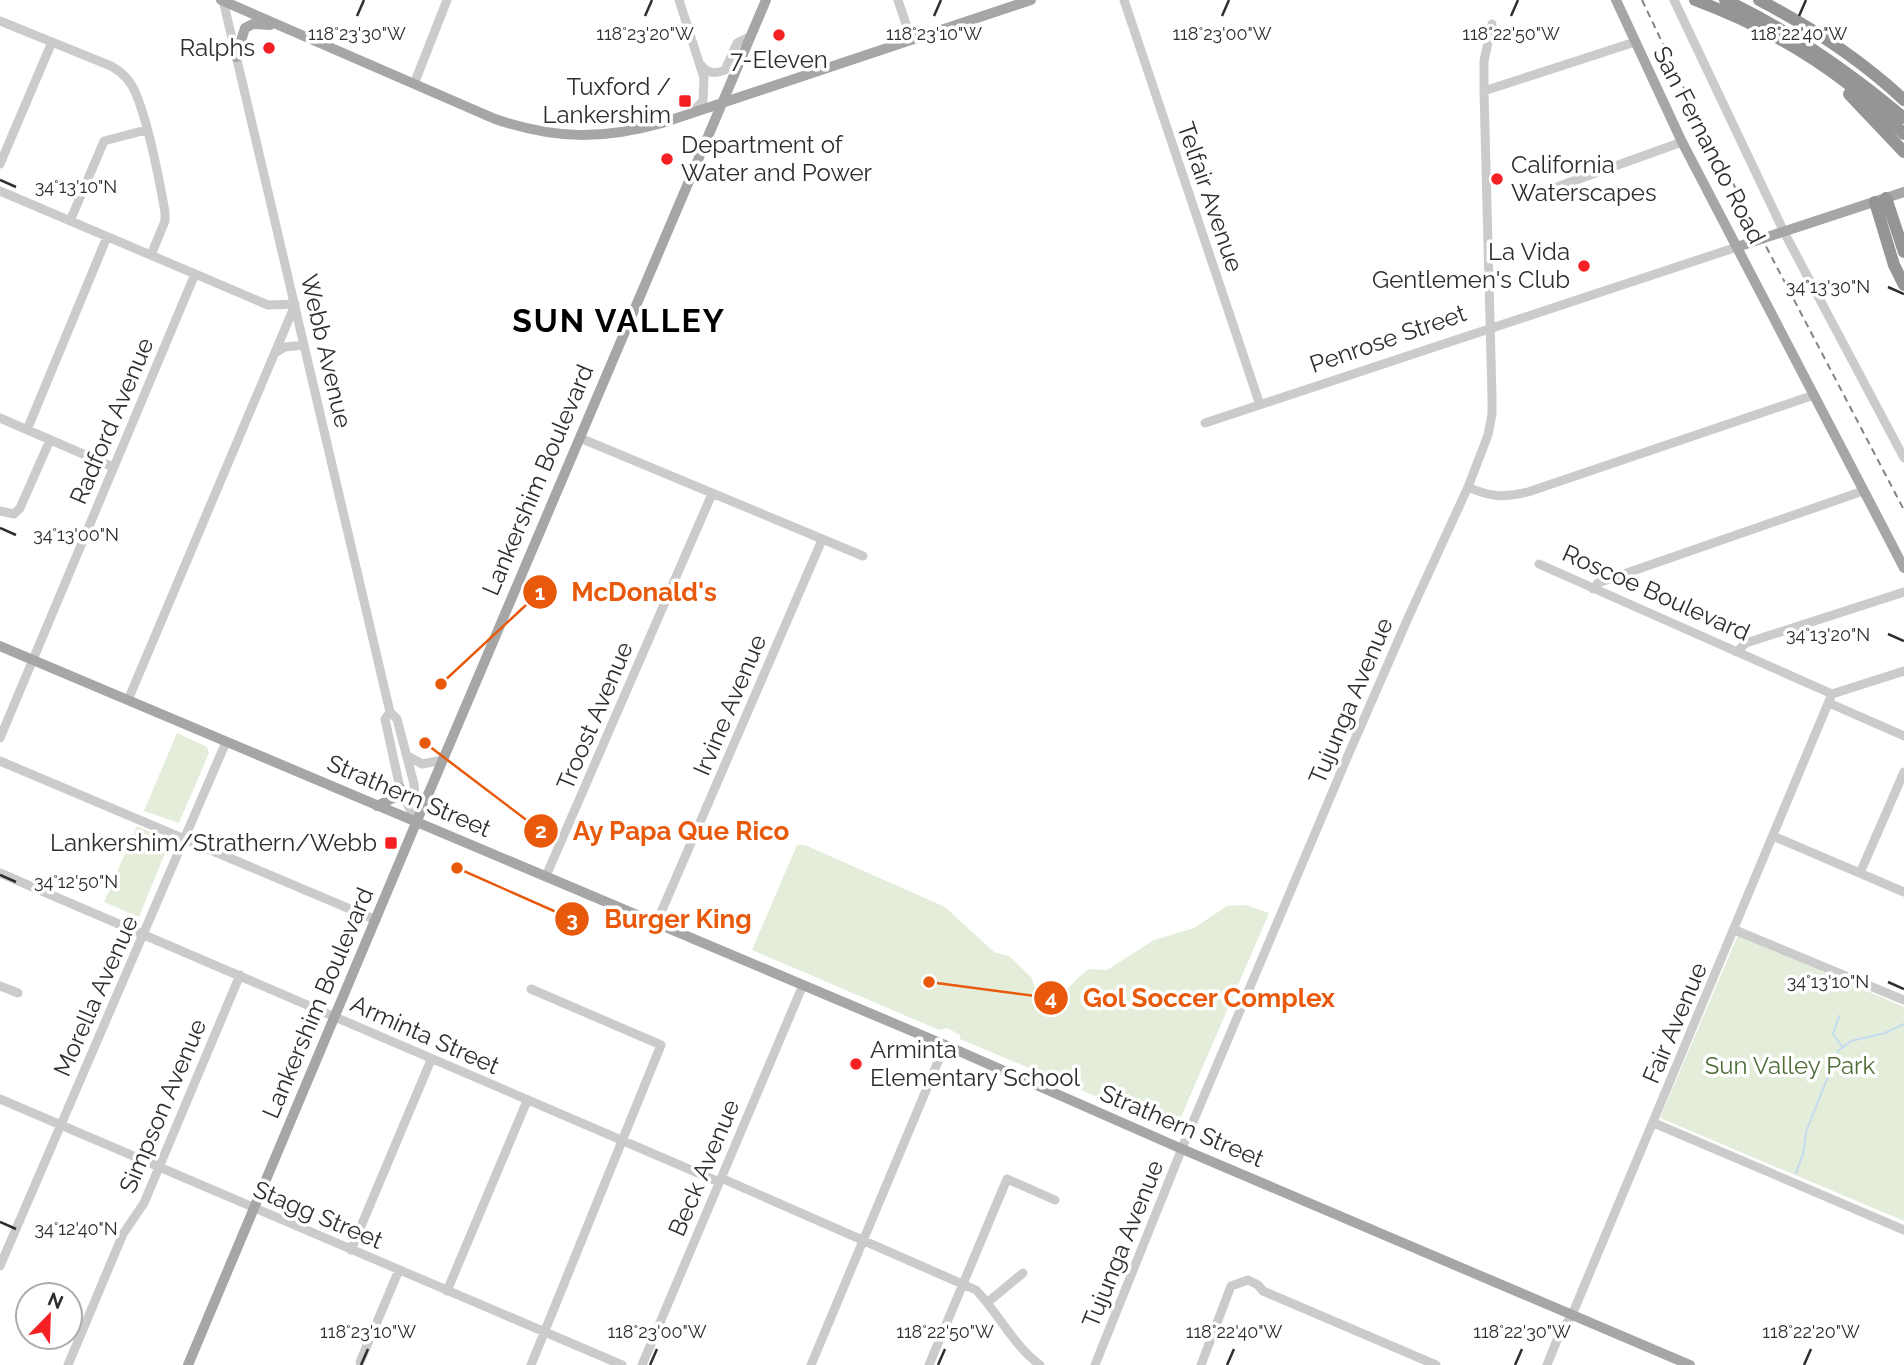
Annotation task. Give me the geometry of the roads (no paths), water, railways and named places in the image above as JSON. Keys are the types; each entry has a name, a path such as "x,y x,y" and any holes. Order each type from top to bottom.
{"highway":[{"path":"1725,0 1801,40 1861,82 1904,118"},
{"path":"1737,0 1782,22 1821,46 1859,73 1904,111"},
{"path":"1759,0 1818,34 1862,65 1904,100"},
{"path":"1701,2 1794,46 1871,103 1904,134"},
{"path":"1834,75 1904,152"},
{"path":"1880,200 1904,252"},
{"path":"1880,200 1894,265 1904,285"}],"main road":[{"path":"222,0 495,119 538,132 579,136 622,133 691,113 1016,2 1031,0"},
{"name":"Lankershim Boulevard","path":"188,1365 766,0"},
{"name":"San Fernando Road","path":"1616,0 1682,142 1904,568"},
{"path":"236,57 242,33 248,25 280,26"},
{"name":"Penrose Street","path":"1737,247 1904,192"},
{"name":"Strathern Street","path":"0,646 945,1045 1690,1365"},
{"path":"377,806 395,797 400,788"}],"street":[{"name":"Webb Avenue","path":"222,0 390,712 397,719 414,784 416,823"},
{"path":"414,84 438,29 447,0"},
{"path":"680,0 704,78 703,101 691,113"},
{"path":"898,0 911,38"},
{"name":"Telfair Avenue","path":"1124,0 1260,405"},
{"name":"San Fernando Road","path":"1674,0 1784,232 1904,458"},
{"path":"0,20 111,66 126,77 136,94 165,212 151,255"},
{"name":"Tujunga Avenue","path":"1095,1365 1182,1149 1384,671 1468,487 1488,435 1492,414 1484,91 1486,51 1492,24"},
{"path":"700,64 709,72 725,70 737,43 751,36"},
{"path":"0,164 52,42"},
{"path":"1484,91 1635,42"},
{"path":"70,221 104,141 146,130"},
{"path":"1540,193 1682,142"},
{"path":"0,191 268,305 295,304 128,700"},
{"path":"27,430 107,237"},
{"name":"Penrose Street","path":"1205,423 1737,247"},
{"name":"Radford Avenue","path":"0,738 195,274"},
{"path":"275,353 285,347 304,345"},
{"path":"1468,487 1494,497 1528,492 1814,394"},
{"path":"0,418 113,467"},
{"path":"580,438 863,556"},
{"path":"0,511 14,514 27,497 50,440"},
{"path":"1593,589 1598,583 1863,491"},
{"name":"Troost Avenue","path":"546,876 712,494"},
{"name":"Irvine Avenue","path":"656,924 822,540"},
{"name":"Roscoe Boulevard","path":"1539,564 1736,652 1904,736"},
{"path":"1736,652 1746,643 1904,592"},
{"path":"1831,698 1904,671"},
{"name":"Fair Avenue","path":"1547,1365 1559,1335 1572,1315 1654,1123 1831,698"},
{"name":"Webb Avenue","path":"390,712 385,719 400,788 416,823"},
{"name":"Morella Avenue","path":"0,1266 226,742"},
{"path":"406,755 422,764 443,760"},
{"path":"0,761 376,920"},
{"path":"1860,873 1904,772"},
{"path":"1773,836 1904,892"},
{"name":"Arminta Street","path":"0,873 527,1101 964,1283 988,1302 1021,1349 1040,1365"},
{"path":"1735,930 1904,1000"},
{"name":"Simpson Avenue","path":"68,1365 123,1234 144,1203 240,975"},
{"name":"Beck Avenue","path":"642,1365 803,985"},
{"path":"0,986 18,993"},
{"path":"531,989 661,1045 531,1365"},
{"path":"811,1365 945,1045"},
{"path":"351,1250 430,1059"},
{"name":"Stagg Street","path":"0,1099 622,1365"},
{"path":"447,1290 527,1101"},
{"path":"1654,1123 1904,1230"},
{"path":"929,1365 1007,1179 1055,1199"},
{"path":"360,1362 399,1270"},
{"path":"988,1302 1023,1273"},
{"path":"1201,1365 1231,1286 1248,1280 1263,1291 1436,1365"}],"waterway":[{"path":"1839,1016 1833,1034 1842,1046"},
{"path":"1796,1173 1803,1154 1806,1132 1838,1051 1851,1041 1885,1033 1904,1024"}],"railway":[{"path":"1642,0 1692,105 1904,510"}],"place":[{"name":"7-Eleven","path":"779,35"},
{"name":"Ralphs","path":"269,48"},
{"name":"Tuxford / Lankershim","path":"685,101"},
{"name":"Department of Water and Power","path":"667,159"},
{"name":"California Waterscapes","path":"1497,179"},
{"name":"La Vida Gentlemen's Club","path":"1584,266"},
{"name":"McDonald's","path":"441,684"},
{"name":"Ay Papa Que Rico","path":"425,743"},
{"name":"Lankershim/Strathern/Webb","path":"391,843"},
{"name":"Burger King","path":"457,868"},
{"name":"Gol Soccer Complex","path":"929,982"},
{"name":"Arminta Elementary School","path":"856,1064"}],"district":[{"name":"SUN VALLEY","path":"619,321"}],"park label":[{"name":"Sun Valley Park","path":"1790,1066"}]}
